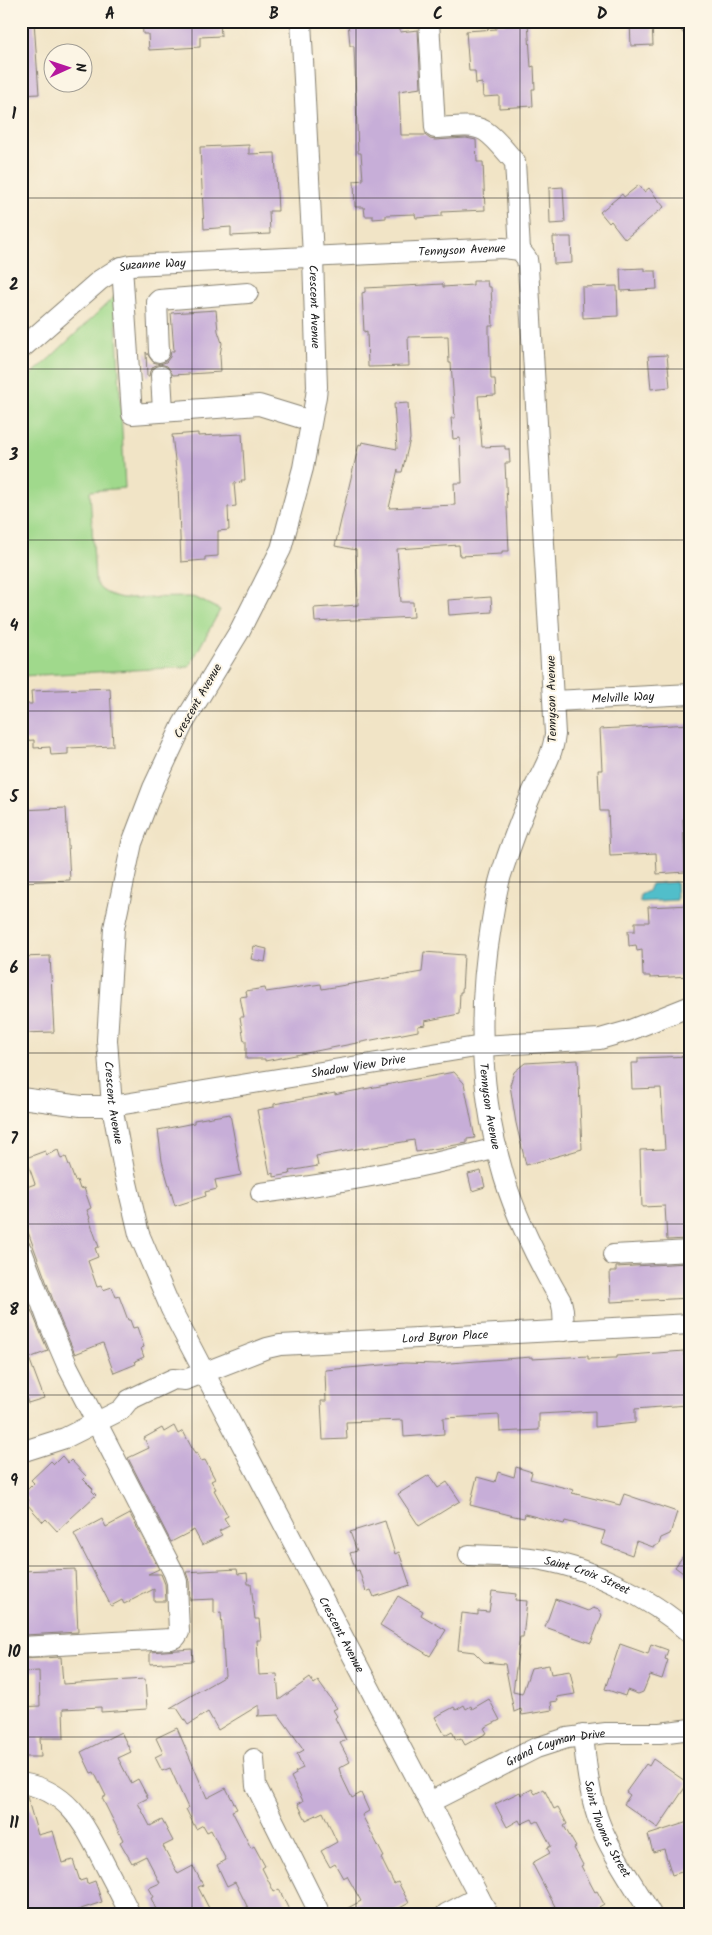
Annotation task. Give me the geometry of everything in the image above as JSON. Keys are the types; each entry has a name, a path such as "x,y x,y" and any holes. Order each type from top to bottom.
{"street":[{"name":"Crescent Avenue","path":"301,21 313,256 317,388 302,468 281,550 239,632 183,724 147,802 132,843 118,902 111,958 108,1040 112,1106 139,1234 171,1310 194,1376 430,1802 483,1905 446,1914"},
{"path":"429,21 434,128 479,128 486,132 515,162 520,250"},
{"path":"690,21 691,26"},
{"name":"Tennyson Avenue","path":"313,256 503,248 520,250 527,259 555,734 551,754 514,835 500,877 487,946 483,990 482,1046 486,1087 504,1178 519,1218 561,1301 564,1331"},
{"name":"Suzanne Way","path":"21,349 100,280 122,267 144,263 313,256"},
{"path":"122,267 132,414 259,405 311,421"},
{"path":"160,352 156,309 159,300 248,293"},
{"path":"161,376 164,412"},
{"name":"Melville Way","path":"554,701 691,694"},
{"name":"Shadow View Drive","path":"21,1098 81,1106 112,1106 482,1046 600,1039 628,1031 691,1006"},
{"path":"261,1193 305,1188 452,1159 497,1148"},
{"path":"21,1249 58,1345 96,1424 174,1573 177,1582 178,1635 171,1639 21,1647"},
{"path":"613,1255 691,1251"},
{"name":"Lord Byron Place","path":"194,1376 280,1345 691,1324"},
{"path":"21,1452 66,1438 96,1424 121,1410 129,1400 173,1379 194,1376"},
{"name":"Saint Croix Street","path":"469,1555 531,1558 590,1574 635,1595 675,1619 691,1634"},
{"name":"Grand Cayman Drive","path":"430,1802 536,1748 567,1738 606,1733 660,1733 691,1729"},
{"name":"Saint Thomas Street","path":"583,1735 590,1789 598,1820 651,1914"},
{"path":"254,1759 256,1786 320,1914"},
{"path":"21,1783 41,1788 64,1801 73,1810 86,1828 130,1914"}],"green space":[{"path":"115,296 125,488 90,491 95,580 102,590 122,598 191,597 220,610 189,667 21,676 21,380 32,374 50,358"}],"water":[{"path":"676,882 677,900 640,902 640,895 648,891 651,884"}],"building":[{"path":"21,21 34,21 39,94 21,95"},
{"path":"142,21 220,21 221,36 200,37 200,47 149,50 148,34 143,34"},
{"path":"348,21 400,21 400,32 418,30 421,88 399,91 401,135 425,135 435,140 466,138 476,140 477,162 483,162 485,210 442,212 442,216 416,218 415,214 386,215 386,218 373,219 373,216 365,216 364,207 355,207 354,181 363,180 361,153 358,153 354,46 350,46"},
{"path":"504,21 528,22 531,67 534,66 535,89 532,89 533,106 499,108 499,96 483,97 482,83 476,84 475,71 469,71 466,31 496,29 496,24 505,24"},
{"path":"630,21 652,21 653,45 631,46"},
{"path":"249,145 249,154 275,153 278,211 269,211 270,234 231,236 231,227 204,229 200,147"},
{"path":"639,185 644,192 649,188 664,207 625,239 611,221 609,223 600,212 622,194 624,197"},
{"path":"563,187 565,223 550,224 549,188"},
{"path":"553,237 571,237 572,263 554,264"},
{"path":"645,268 645,271 656,271 657,289 621,291 620,269"},
{"path":"473,281 487,281 488,287 491,287 493,326 489,326 489,333 491,379 495,379 496,395 478,396 482,447 505,446 505,449 509,449 510,463 505,463 509,551 502,551 502,554 460,556 459,545 397,549 401,602 413,602 414,617 315,622 314,608 358,605 356,550 335,546 359,444 361,445 362,442 397,449 394,404 408,403 410,439 402,472 398,472 398,469 389,508 455,505 454,483 462,483 460,438 453,439 451,418 455,418 448,336 408,337 409,366 368,367 367,331 364,332 362,293 365,292 365,288 443,284 443,287 473,285"},
{"path":"617,286 618,316 583,318 582,287"},
{"path":"216,310 218,331 222,343 220,355 221,372 173,375 167,366 160,364 166,362 170,357 171,351 174,351 171,313"},
{"path":"146,352 153,362 160,364 154,366 149,376 147,376"},
{"path":"667,355 670,387 651,389 648,356"},
{"path":"198,433 198,436 242,434 245,480 234,483 236,506 228,507 229,530 218,531 218,556 205,557 205,560 181,562 178,485 172,435"},
{"path":"491,597 492,612 449,615 448,600"},
{"path":"110,688 113,746 68,748 68,754 51,755 50,747 34,748 34,740 21,741 21,704 32,704 31,691"},
{"path":"691,724 691,819 683,819 685,872 657,874 656,853 610,855 608,811 600,811 598,770 602,770 600,729"},
{"path":"66,808 70,880 21,882 21,810"},
{"path":"691,905 691,976 650,978 650,976 643,976 642,950 637,951 636,945 629,946 628,931 635,931 635,922 649,922 648,907"},
{"path":"254,946 267,949 265,962 251,959"},
{"path":"424,952 464,955 459,1014 425,1021 426,1025 418,1026 418,1031 265,1061 265,1059 246,1059 246,1040 244,1041 240,1017 244,1017 240,997 247,996 246,991 265,988 266,992 321,984 322,989 422,972"},
{"path":"50,956 54,1032 21,1033 21,957"},
{"path":"691,1056 691,1236 687,1237 687,1239 667,1240 665,1206 642,1207 640,1150 665,1149 661,1088 632,1089 631,1063 638,1063 638,1058"},
{"path":"578,1060 582,1149 526,1165 516,1123 510,1085 514,1072 525,1063"},
{"path":"454,1072 464,1083 475,1138 467,1139 467,1143 416,1152 414,1140 363,1148 316,1156 318,1166 289,1171 290,1174 274,1177 274,1173 270,1174 257,1110 274,1107 274,1104 335,1093 335,1095"},
{"path":"230,1114 241,1175 215,1180 217,1189 205,1192 206,1196 175,1206 162,1161 158,1130 194,1123 194,1120"},
{"path":"58,1150 61,1159 66,1157 80,1189 84,1188 91,1208 87,1210 99,1247 95,1248 98,1257 88,1261 97,1287 101,1286 103,1290 112,1287 116,1297 119,1296 133,1328 137,1327 144,1347 141,1348 144,1357 135,1361 136,1364 114,1373 103,1343 75,1354 21,1213 21,1189 35,1184 26,1158 45,1151 47,1155"},
{"path":"481,1171 485,1187 472,1191 468,1174"},
{"path":"688,1263 688,1266 691,1266 691,1298 611,1302 610,1271 616,1271 616,1267"},
{"path":"31,1310 48,1351 29,1358 44,1398 28,1403 21,1383 21,1314"},
{"path":"684,1351 684,1356 691,1356 691,1390 686,1390 687,1405 635,1409 635,1423 595,1427 595,1411 539,1414 539,1430 500,1432 499,1415 443,1418 444,1434 404,1437 403,1420 346,1422 347,1439 323,1440 321,1401 326,1401 325,1370 405,1363 436,1364 532,1357 532,1359 588,1356 588,1359 617,1358 617,1356"},
{"path":"174,1426 178,1434 183,1431 195,1454 197,1453 201,1461 205,1460 215,1479 211,1481 216,1489 214,1490 228,1516 224,1518 229,1526 219,1531 222,1535 202,1545 194,1530 171,1542 128,1458 149,1448 144,1438 162,1428 164,1432"},
{"path":"62,1456 68,1463 71,1460 86,1476 83,1479 96,1495 57,1531 46,1519 43,1522 26,1503 29,1500 23,1494 34,1483 31,1480 51,1461 54,1464"},
{"path":"516,1467 532,1472 530,1479 574,1490 572,1493 620,1505 624,1494 677,1512 670,1534 661,1538 659,1544 653,1547 636,1541 632,1555 601,1544 605,1531 565,1521 564,1524 525,1514 524,1518 470,1505 477,1477 495,1482 498,1472 514,1477"},
{"path":"429,1475 438,1488 447,1482 460,1501 419,1526 398,1494"},
{"path":"130,1514 159,1569 148,1574 161,1574 165,1584 166,1601 154,1601 154,1589 124,1604 122,1600 111,1606 74,1534 102,1519 106,1527"},
{"path":"385,1521 395,1554 399,1552 410,1585 374,1597 371,1590 366,1592 359,1570 356,1571 350,1553 357,1551 350,1532"},
{"path":"691,1545 691,1579 675,1567"},
{"path":"75,1569 78,1632 25,1635 23,1602 21,1602 21,1571"},
{"path":"237,1569 238,1574 247,1573 248,1584 251,1584 255,1619 259,1619 261,1640 257,1640 259,1675 277,1674 279,1700 310,1678 314,1684 318,1681 337,1708 333,1710 337,1716 335,1718 346,1740 340,1743 350,1762 339,1768 341,1775 352,1798 361,1793 369,1811 362,1815 384,1857 381,1858 394,1884 398,1882 409,1903 389,1914 337,1914 361,1901 347,1876 343,1878 335,1864 330,1867 321,1851 337,1842 323,1812 306,1820 298,1804 303,1801 291,1777 296,1774 295,1772 303,1768 297,1754 304,1750 279,1715 257,1716 259,1715 259,1705 218,1730 208,1712 188,1725 177,1708 170,1708 225,1676 221,1612 214,1613 214,1599 190,1600 189,1581 186,1572"},
{"path":"492,1591 516,1594 515,1600 527,1601 523,1637 520,1637 513,1692 522,1694 531,1668 549,1665 551,1674 570,1671 575,1694 557,1697 558,1701 551,1702 552,1710 522,1715 521,1709 514,1712 505,1664 484,1662 474,1652 458,1650 462,1613 478,1615 478,1611 489,1612"},
{"path":"398,1596 423,1611 421,1615 446,1630 430,1656 380,1625"},
{"path":"555,1599 588,1611 593,1608 599,1610 602,1615 591,1643 545,1627"},
{"path":"620,1644 648,1654 651,1644 668,1650 665,1659 668,1660 662,1679 650,1675 643,1692 638,1694 627,1690 625,1696 605,1689"},
{"path":"192,1649 193,1661 150,1664 150,1652"},
{"path":"61,1657 63,1684 145,1679 147,1709 101,1712 101,1707 63,1709 64,1738 40,1738 41,1757 22,1757 21,1707 40,1706 39,1671 21,1672 21,1659"},
{"path":"489,1699 500,1720 484,1728 487,1733 465,1745 461,1738 456,1740 452,1731 445,1735 435,1717 454,1707 456,1710 464,1705 466,1709 471,1706 472,1709"},
{"path":"177,1728 207,1798 226,1788 237,1809 232,1811 251,1848 254,1846 265,1866 262,1868 274,1892 279,1889 289,1910 282,1914 251,1914 235,1882 227,1886 217,1865 226,1860 211,1830 207,1832 203,1825 196,1829 170,1768 162,1771 155,1757 163,1753 156,1738"},
{"path":"121,1732 131,1752 118,1758 131,1783 138,1779 148,1798 138,1803 150,1826 162,1820 173,1841 163,1846 178,1874 193,1866 203,1885 198,1887 212,1914 158,1914 151,1898 154,1897 149,1888 160,1883 146,1856 132,1863 120,1842 123,1840 102,1798 106,1796 94,1772 91,1773 81,1752"},
{"path":"653,1759 688,1783 658,1828 624,1804 630,1795 626,1792 646,1764 649,1766"},
{"path":"532,1789 535,1794 544,1789 554,1809 558,1807 567,1824 564,1826 576,1847 574,1848 583,1865 581,1866 604,1904 599,1907 603,1914 559,1914 532,1863 550,1853 547,1848 551,1846 538,1821 534,1823 532,1819 521,1824 519,1820 507,1827 495,1804 520,1792 521,1795"},
{"path":"21,1795 27,1797 38,1835 53,1831 62,1863 73,1860 80,1881 86,1879 87,1884 95,1881 102,1902 66,1914 21,1914"},
{"path":"691,1821 691,1869 672,1875 664,1849 653,1852 648,1835"}]}
